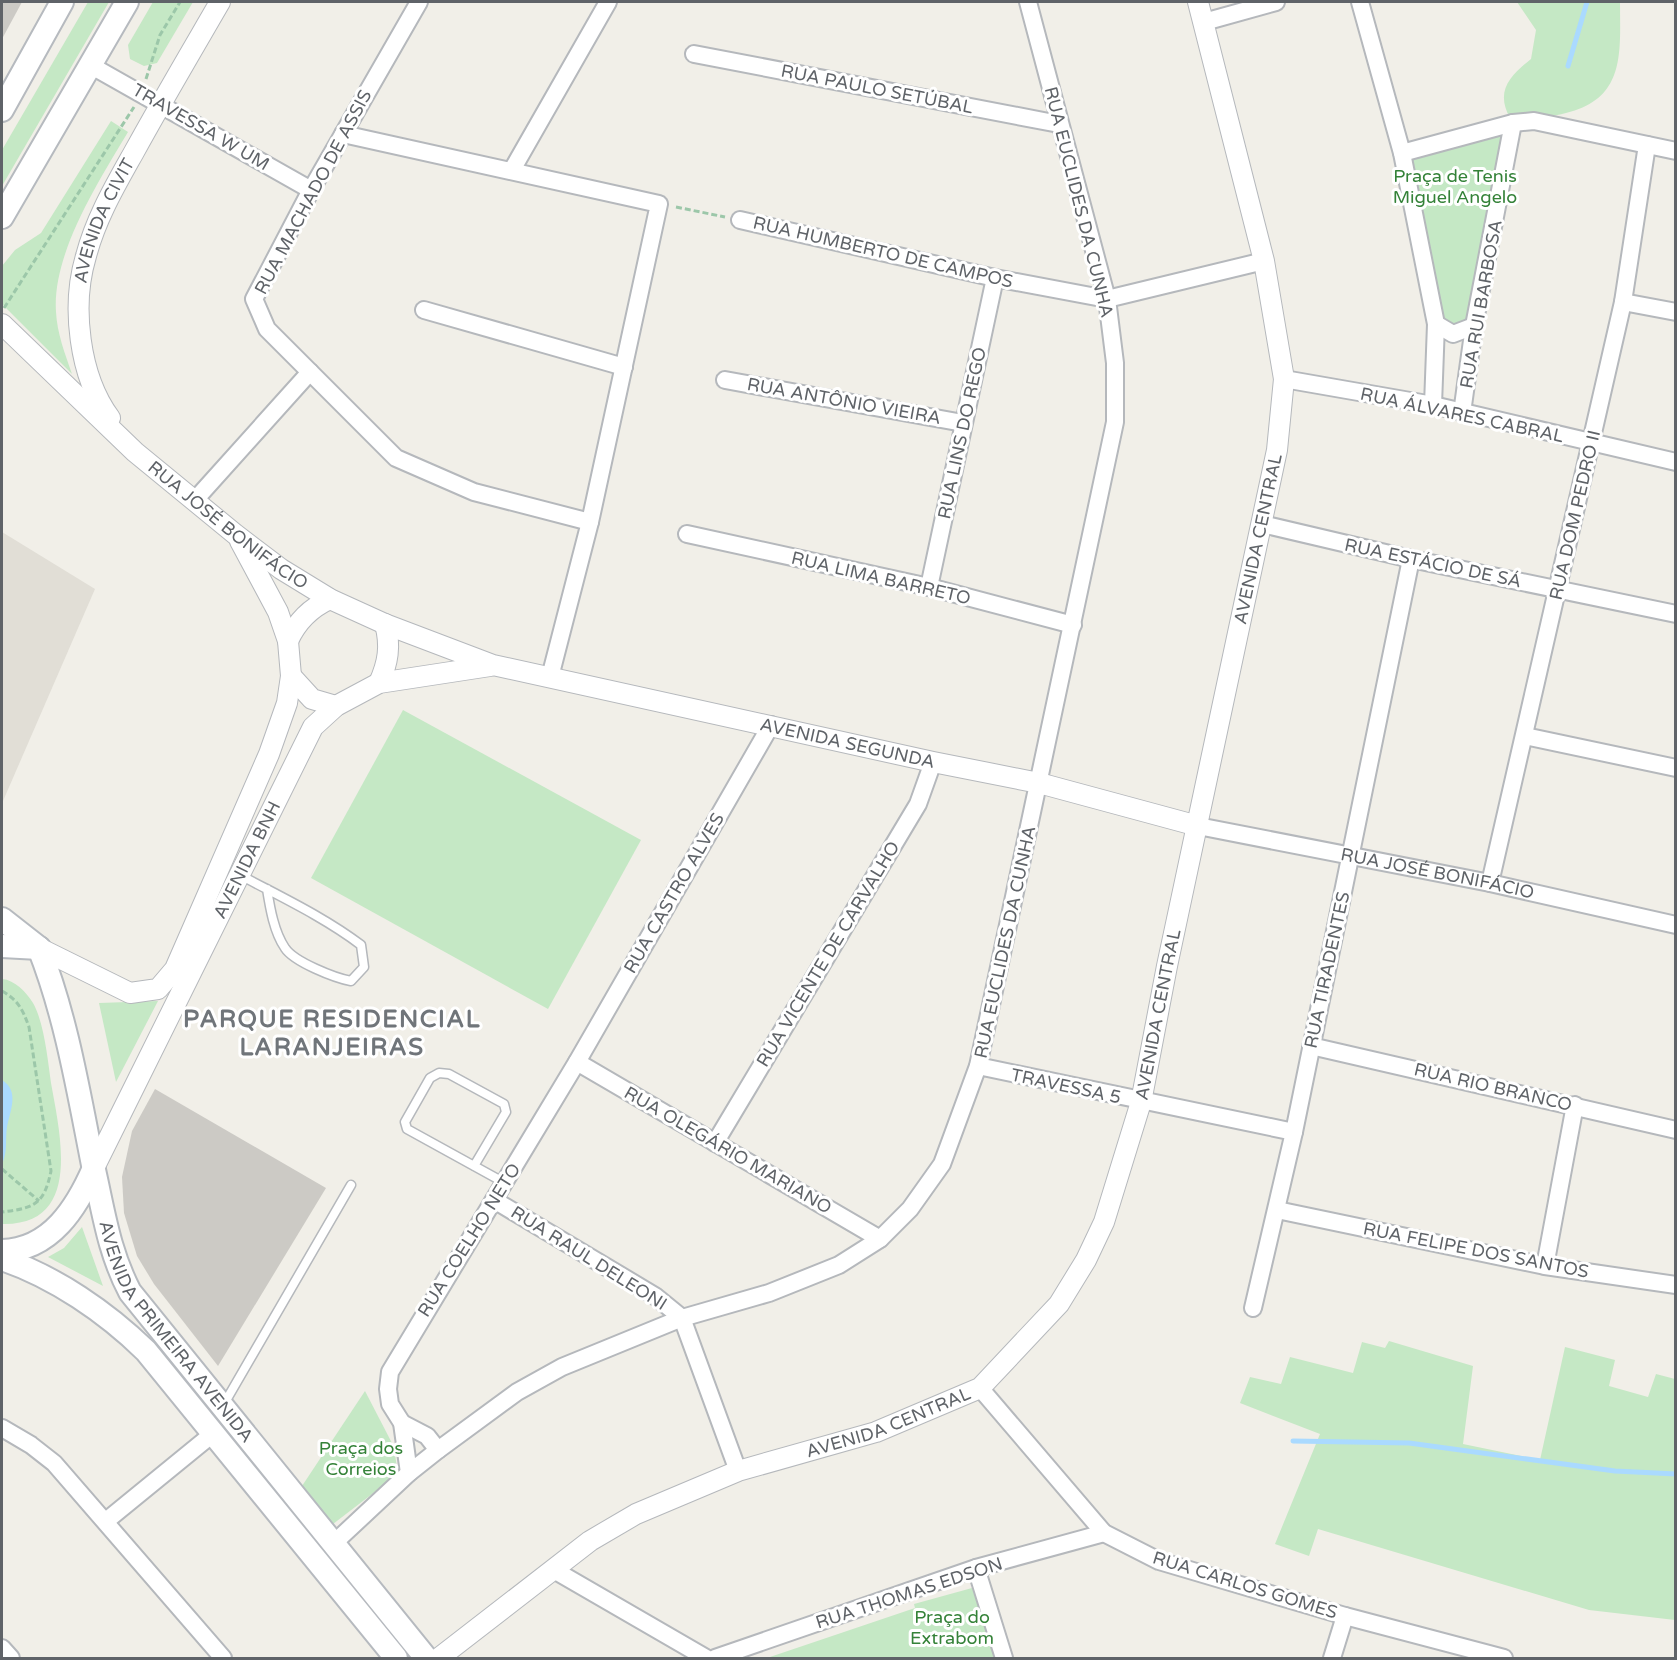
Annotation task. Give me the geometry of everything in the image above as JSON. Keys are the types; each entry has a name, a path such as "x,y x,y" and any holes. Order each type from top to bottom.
{"main road":[{"path":"2,110 62,2"},
{"path":"2,217 127,2"},
{"path":"2,919 39,948"},
{"path":"2,946 39,948"},
{"name":"AVENIDA PRIMEIRA AVENIDA","path":"39,948 61,1014 113,1256 130,1292 426,1659"},
{"path":"2,1251 29,1244 51,1232 70,1214 94,1167"},
{"name":"AVENIDA PRIMEIRA AVENIDA","path":"2,1259 73,1295 126,1331 172,1379 396,1659"}],"street":[{"name":"AVENIDA CIVIT","path":"135,452 97,400 81,334 80,299 85,257 100,213 220,2"},
{"name":"RUA MACHADO DE ASSIS","path":"419,2 311,190 254,299 267,328 396,458 474,492 590,522"},
{"path":"512,170 608,2"},
{"name":"RUA EUCLIDES DA CUNHA","path":"333,1544 409,1473 438,1450 518,1392 562,1367 682,1318 789,1285 839,1265 880,1239 910,1209 942,1164 978,1066 1115,422 1115,363 1107,299 1028,2"},
{"name":"AVENIDA CENTRAL","path":"439,1659 590,1541 636,1514 738,1471 876,1432 980,1388 1059,1304 1086,1260 1104,1222 1141,1102 1167,966 1277,450 1284,380 1264,261 1198,2"},
{"path":"1204,22 1276,2"},
{"path":"1360,2 1402,153 1436,324 1433,405"},
{"name":"RUA PAULO SETÚBAL","path":"694,54 1059,124"},
{"name":"TRAVESSA W UM","path":"90,64 311,190"},
{"path":"1402,153 1513,123 1534,120 1676,151"},
{"name":"RUA RUI BARBOSA","path":"1462,413 1474,326 1513,123"},
{"path":"343,134 659,204 590,522 550,677"},
{"name":"RUA DOM PEDRO II","path":"1490,883 1526,736 1557,589 1623,302 1647,145"},
{"name":"RUA HUMBERTO DE CAMPOS","path":"740,220 995,278 1107,299"},
{"path":"1107,299 1264,261"},
{"name":"RUA LINS DO REGO","path":"929,588 995,278"},
{"path":"1623,302 1676,312"},
{"path":"424,310 624,366"},
{"name":"RUA JOSÉ BONIFÁCIO","path":"2,324 135,452 281,569 330,599 385,624 493,665"},
{"path":"1436,324 1453,334 1474,326"},
{"path":"195,500 310,372"},
{"name":"RUA ANTÔNIO VIEIRA","path":"725,380 963,423"},
{"name":"RUA ÁLVARES CABRAL","path":"1284,380 1433,405 1676,462"},
{"name":"RUA ESTÁCIO DE SÁ","path":"1262,524 1411,560 1676,614"},
{"name":"AVENIDA BNH","path":"39,948 130,993 158,989 175,969 269,754 287,703 291,676 288,641 278,612 236,534"},
{"name":"RUA LIMA BARRETO","path":"687,534 929,588 1073,625"},
{"name":"RUA TIRADENTES","path":"1253,1308 1294,1132 1411,560"},
{"path":"288,641 304,616 314,606 330,599"},
{"path":"379,683 387,666 389,648 385,624"},
{"name":"AVENIDA BNH","path":"94,1167 313,727 336,706 379,683 493,665"},
{"name":"AVENIDA SEGUNDA","path":"493,665 933,762 1039,783 1198,826"},
{"path":"291,676 312,699 336,706"},
{"name":"RUA CASTRO ALVES","path":"577,1062 771,725"},
{"path":"1526,736 1676,768"},
{"name":"RUA VICENTE DE CARVALHO","path":"716,1143 918,804 933,762"},
{"name":"RUA JOSÉ BONIFÁCIO","path":"1198,826 1351,854 1676,925"},
{"name":"RUA RIO BRANCO","path":"1311,1046 1676,1130"},
{"name":"RUA OLEGÁRIO MARIANO","path":"577,1062 880,1239"},
{"name":"RUA COELHO NETO","path":"409,1473 402,1423 390,1404 387,1389 390,1372 577,1062"},
{"name":"TRAVESSA 5","path":"978,1066 1141,1102 1294,1132"},
{"path":"1545,1266 1575,1106"},
{"name":"RUA RAUL DELEONI","path":"495,1200 655,1296 682,1318"},
{"name":"RUA FELIPE DOS SANTOS","path":"1277,1210 1545,1266 1676,1285"},
{"path":"682,1318 738,1471"},
{"name":"RUA CARLOS GOMES","path":"980,1388 1104,1533 1159,1561 1345,1616 1504,1659"},
{"path":"402,1423 427,1436 438,1450"},
{"path":"2,1428 31,1445 54,1463 106,1521 216,1656"},
{"path":"106,1521 215,1432"},
{"name":"RUA THOMAS EDSON","path":"715,1659 976,1568 1104,1533"},
{"path":"976,1568 1004,1659"},
{"path":"554,1569 706,1659"},
{"path":"1332,1659 1345,1616"},
{"path":"2,1648 11,1659"}],"lane":[{"path":"239,874 340,930 361,945 364,967 351,981 330,977 285,950 272,915 267,890"},
{"path":"474,1166 506,1113 504,1104 449,1074 439,1073 430,1078 405,1122 407,1129 474,1166 505,1183"},
{"path":"222,1407 351,1185"}],"path":[{"path":"2,312 128,121 141,93 160,35 180,2"},
{"name":"RUA HUMBERTO DE CAMPOS","path":"659,204 740,220"},
{"path":"2,991 15,998 24,1011 29,1028 31,1055 51,1171 46,1192 33,1207 2,1212"},
{"path":"2,1169 39,1201"}],"shaded area":[{"path":"2,532 95,589 3,801 2,800"}],"green space":[{"path":"88,2 109,2 2,186 2,150"},
{"path":"153,2 193,2 157,63 144,66 130,59 128,45"},
{"path":"1517,2 1620,2 1620,38 1616,71 1600,97 1586,106 1559,115 1510,118 1504,100 1507,85 1511,78 1531,59 1536,30"},
{"path":"111,121 128,132 91,195 69,242 61,266 57,289 58,328 72,374 2,304 2,266 15,250 41,233"},
{"name":"Praça de Tenis Miguel Angelo","path":"1503,135 1470,321 1456,326 1441,320 1409,156"},
{"path":"403,710 641,840 548,1009 311,878"},
{"path":"2,979 20,987 37,1011 45,1042 61,1151 60,1173 55,1194 45,1210 28,1221 2,1224"},
{"path":"158,1001 116,1082 99,1003"},
{"path":"82,1227 103,1286 48,1257 64,1248"},
{"path":"1389,1341 1473,1366 1463,1444 1540,1460 1565,1347 1615,1360 1609,1386 1648,1397 1656,1374 1675,1379 1675,1620 1589,1610 1318,1529 1309,1556 1275,1544 1320,1434 1240,1403 1250,1377 1281,1384 1290,1357 1353,1373 1362,1342 1385,1348"},
{"name":"Praça dos Correios","path":"365,1391 394,1447 397,1468 389,1481 333,1524 302,1486"},
{"name":"Praça do Extrabom","path":"972,1588 996,1658 767,1658 915,1608 914,1604"}],"water":[{"path":"2,1080 11,1090 12,1102 2,1164"}],"building":[{"path":"2,2 22,2 2,39"},
{"path":"155,1089 326,1188 218,1366 154,1284 137,1256 124,1213 122,1177 132,1131"}],"waterway":[{"path":"1568,66 1587,2"},
{"path":"1293,1441 1409,1443 1615,1471 1676,1474"}],"district":[{"name":"PARQUE RESIDENCIAL LARANJEIRAS","path":"332,1033"}]}
